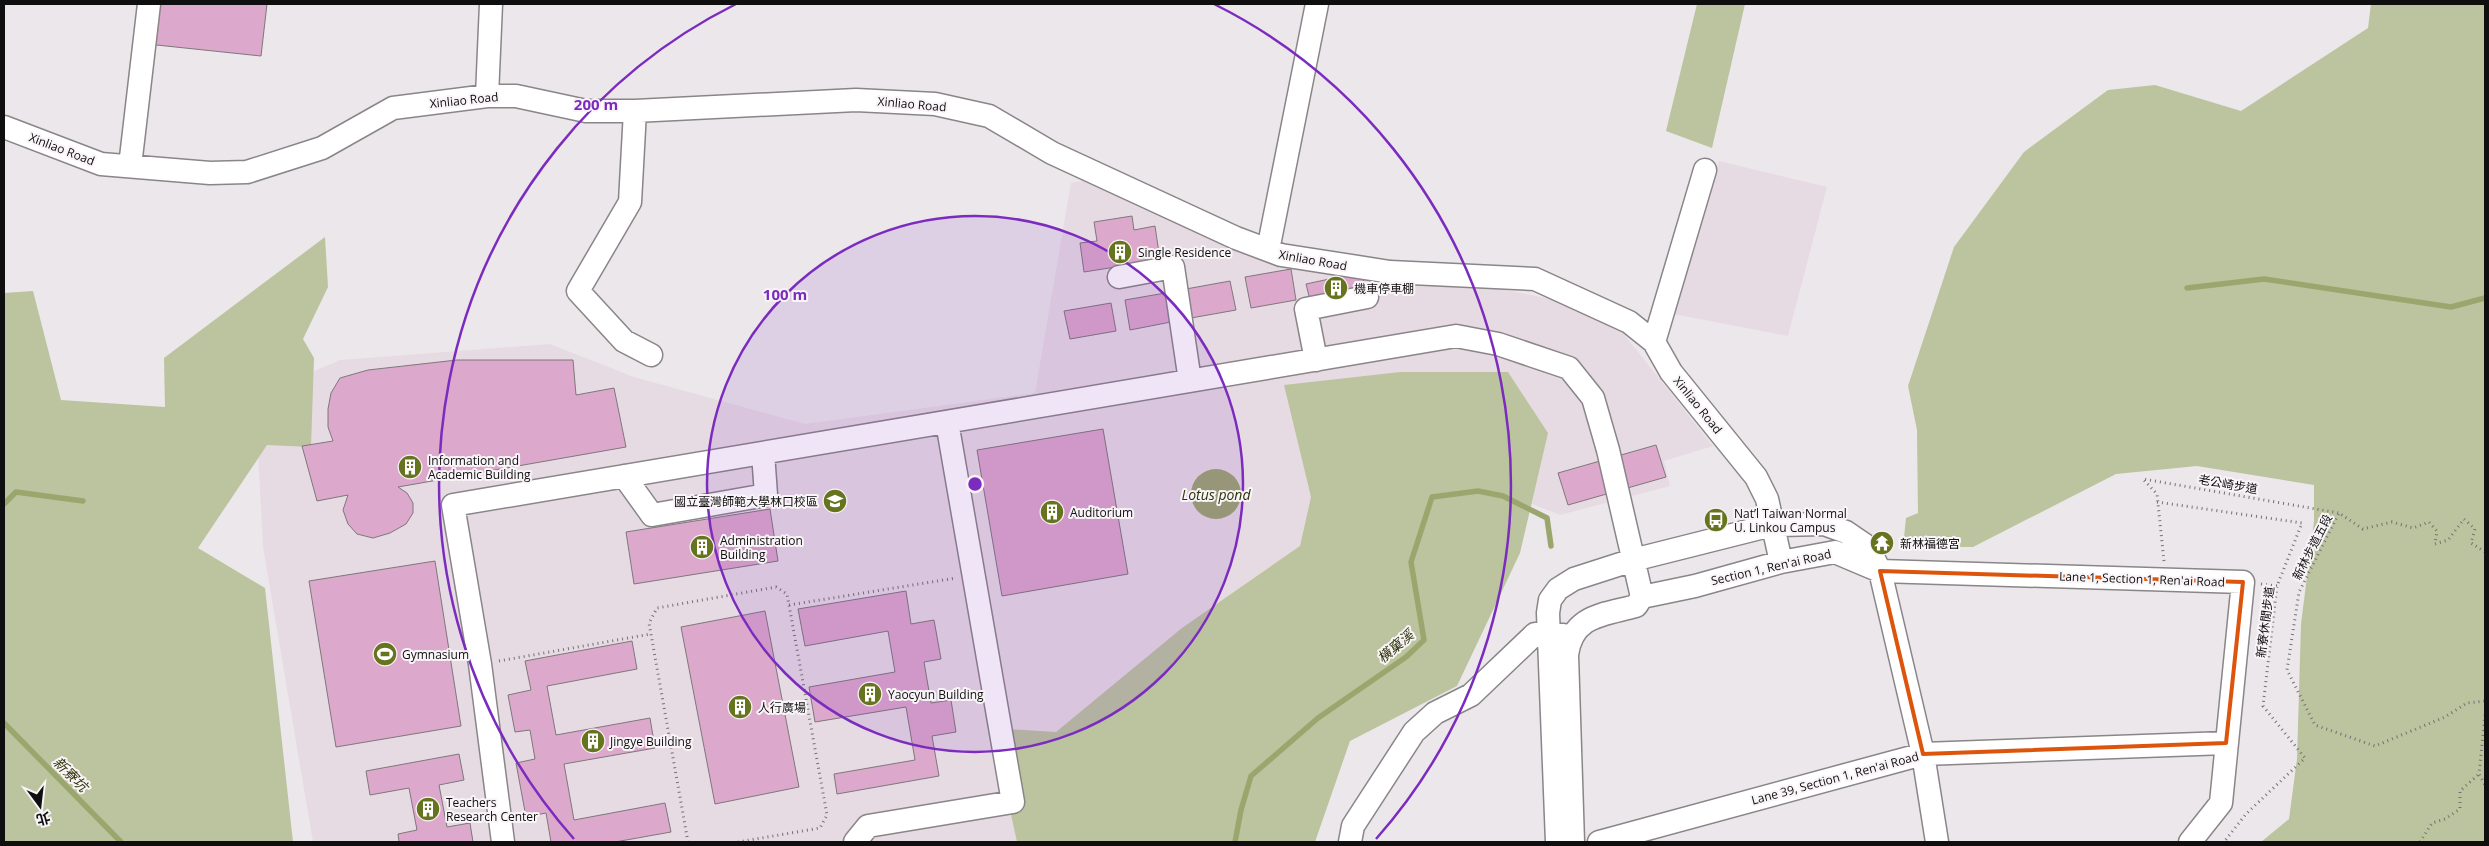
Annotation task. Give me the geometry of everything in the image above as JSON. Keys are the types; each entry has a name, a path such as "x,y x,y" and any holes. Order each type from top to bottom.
{"street":[{"path":"130,166 149,4"},
{"path":"487,96 491,4"},
{"path":"1268,250 1317,4"},
{"name":"Xinliao Road","path":"4,127 101,164 210,173 247,172 322,148 393,108 487,96 516,96 586,111 635,111 856,100 935,104 989,116 1052,153 1236,238 1281,255 1390,272 1535,279 1629,322 1654,342 1671,372 1756,477 1767,499 1781,562"},
{"path":"635,111 630,202 578,291 624,341 651,355"},
{"path":"1654,342 1705,170"},
{"path":"1119,277 1173,267 1190,381"},
{"path":"1316,360 1306,309 1367,297"},
{"path":"503,842 480,664 453,505 1456,336 1498,344 1569,368 1593,398 1642,597"},
{"path":"855,842 868,826 1013,802 947,422"},
{"path":"624,476 652,515 766,495 763,453"},
{"path":"1557,842 1549,633 1550,600 1558,589 1574,579 1633,560 1772,525 1824,524 1846,532 1868,547 1880,571 1924,754 1937,842"},
{"name":"Section 1, Ren'ai Road","path":"1572,636 1583,622 1636,606 1642,597 1695,586 1781,562 1835,552 1880,571"},
{"name":"Lane 1, Section 1, Ren'ai Road","path":"1880,571 2243,582 2226,743"},
{"path":"1350,842 1353,826 1414,732 1435,713 1471,695 1535,634 1549,633 1572,636 1568,644 1567,666 1573,842"},
{"path":"2190,842 2221,803 2226,743"},
{"name":"Lane 39, Section 1, Ren'ai Road","path":"1599,842 1924,754 2226,743"}],"path":[{"name":"老公崎步道","path":"2157,502 2157,494 2143,479 2339,513"},
{"path":"2157,502 2167,579"},
{"name":"新寮休閒步道","path":"2157,502 2302,523 2277,586 2264,706 2305,758 2246,814 2224,842"},
{"name":"新林步道五段","path":"2485,552 2471,543 2475,529 2464,519 2448,540 2435,544 2437,531 2429,522 2414,528 2392,522 2363,529 2339,513 2299,592 2287,670 2315,725 2375,746 2445,717 2467,702 2485,701"},
{"path":"789,606 974,574"},
{"path":"688,842 649,623 657,608 776,587 787,594 827,815 820,828 738,842"},
{"path":"480,664 651,634"},
{"path":"2485,715 2479,774 2485,785"},
{"path":"2420,842 2432,823 2445,819 2460,809 2460,791 2479,774"}],"highlighted area":[{"path":"1880,571 2243,582 2226,743 1923,754"}],"shaded area":[{"path":"1697,4 1745,4 1712,148 1666,131"},
{"path":"2371,4 2485,4 2485,842 2261,842 2289,819 2297,759 2301,624 2314,521 2314,485 2197,466 2116,474 1973,547 1903,547 1906,518 1918,513 1917,430 1908,386 1954,247 2024,152 2108,90 2155,85 2241,111 2368,28"},
{"path":"1719,161 1827,187 1788,336 1668,313"},
{"name":"國立臺灣師範大學林口校區","path":"1087,180 1274,258 1473,283 1565,302 1623,333 1713,446 1664,461 1670,486 1560,515 1486,486 1107,842 313,842 263,547 255,397 340,360 550,344 634,377 805,424 1035,393 1071,183"},
{"path":"325,237 328,287 303,339 314,358 311,447 267,445 198,548 265,588 293,842 4,842 4,293 33,291 61,400 165,407 164,358"},
{"path":"1400,372 1508,372 1548,433 1520,553 1457,686 1350,741 1315,842 1017,842 992,728 1056,732 1182,628 1300,546 1311,497 1284,385"}],"water":[{"name":"Lotus pond","path":"1211,469 1221,469 1234,476 1241,489 1241,499 1234,512 1221,519 1211,519 1202,515 1195,508 1191,499 1191,489 1195,480 1202,473"}],"building":[{"path":"152,4 267,4 261,56 147,44"},
{"name":"Single Residence","path":"1132,216 1134,230 1155,226 1160,260 1084,272 1080,243 1097,241 1094,222"},
{"path":"1291,269 1296,300 1251,308 1245,277"},
{"name":"機車停車棚","path":"1362,272 1366,292 1311,304 1306,284"},
{"path":"1230,281 1236,310 1191,318 1186,289"},
{"path":"1171,292 1176,321 1130,330 1125,300"},
{"path":"1111,303 1116,331 1070,339 1064,311"},
{"name":"Information and Academic Building","path":"457,360 573,360 576,395 614,388 626,447 398,487 407,493 413,503 413,513 406,524 390,533 373,538 357,534 348,524 343,510 348,495 317,501 302,446 333,441 328,427 328,409 331,393 340,378 368,370"},
{"name":"Auditorium","path":"1103,429 1128,574 1002,596 977,450"},
{"path":"1656,445 1666,477 1568,505 1558,473"},
{"name":"Administration Building","path":"770,509 778,561 634,584 626,532"},
{"name":"Gymnasium","path":"435,561 461,726 336,747 309,581"},
{"name":"Yaocyun Building","path":"906,591 911,624 934,620 941,659 924,662 931,703 951,700 956,732 932,736 939,776 837,794 834,774 915,760 906,707 815,722 809,687 895,672 888,631 805,646 798,609"},
{"name":"人行廣場","path":"765,611 799,787 715,804 681,627"},
{"name":"Jingye Building","path":"632,641 637,669 547,686 556,735 650,718 655,748 564,764 574,820 665,803 671,832 615,842 551,842 546,813 526,817 516,763 535,759 530,730 515,732 508,695 531,690 525,661"},
{"name":"Teachers Research Center","path":"459,754 464,780 439,785 447,827 470,823 473,842 399,842 398,834 417,830 409,788 370,795 366,771"}],"waterway":[{"path":"2187,288 2264,279 2451,307 2485,298"},
{"name":"橫窠溪","path":"1235,842 1241,810 1251,776 1318,718 1406,657 1424,640 1411,562 1432,497 1478,491 1503,496 1547,518 1551,546"},
{"path":"4,504 16,492 83,501"},
{"name":"新寮坑","path":"4,723 121,842"}],"place":[{"name":"Single Residence","path":"1120,252"},
{"name":"機車停車棚","path":"1336,288"},
{"name":"Information and Academic Building","path":"410,467"},
{"name":"國立臺灣師範大學林口校區","path":"835,501"},
{"name":"Auditorium","path":"1052,512"},
{"name":"Nat’l Taiwan Normal U. Linkou Campus","path":"1716,520"},
{"name":"新林福德宮","path":"1882,543"},
{"name":"Administration Building","path":"702,547"},
{"name":"Gymnasium","path":"385,654"},
{"name":"Yaocyun Building","path":"870,694"},
{"name":"人行廣場","path":"740,707"},
{"name":"Jingye Building","path":"593,741"},
{"name":"Teachers Research Center","path":"428,809"}]}
